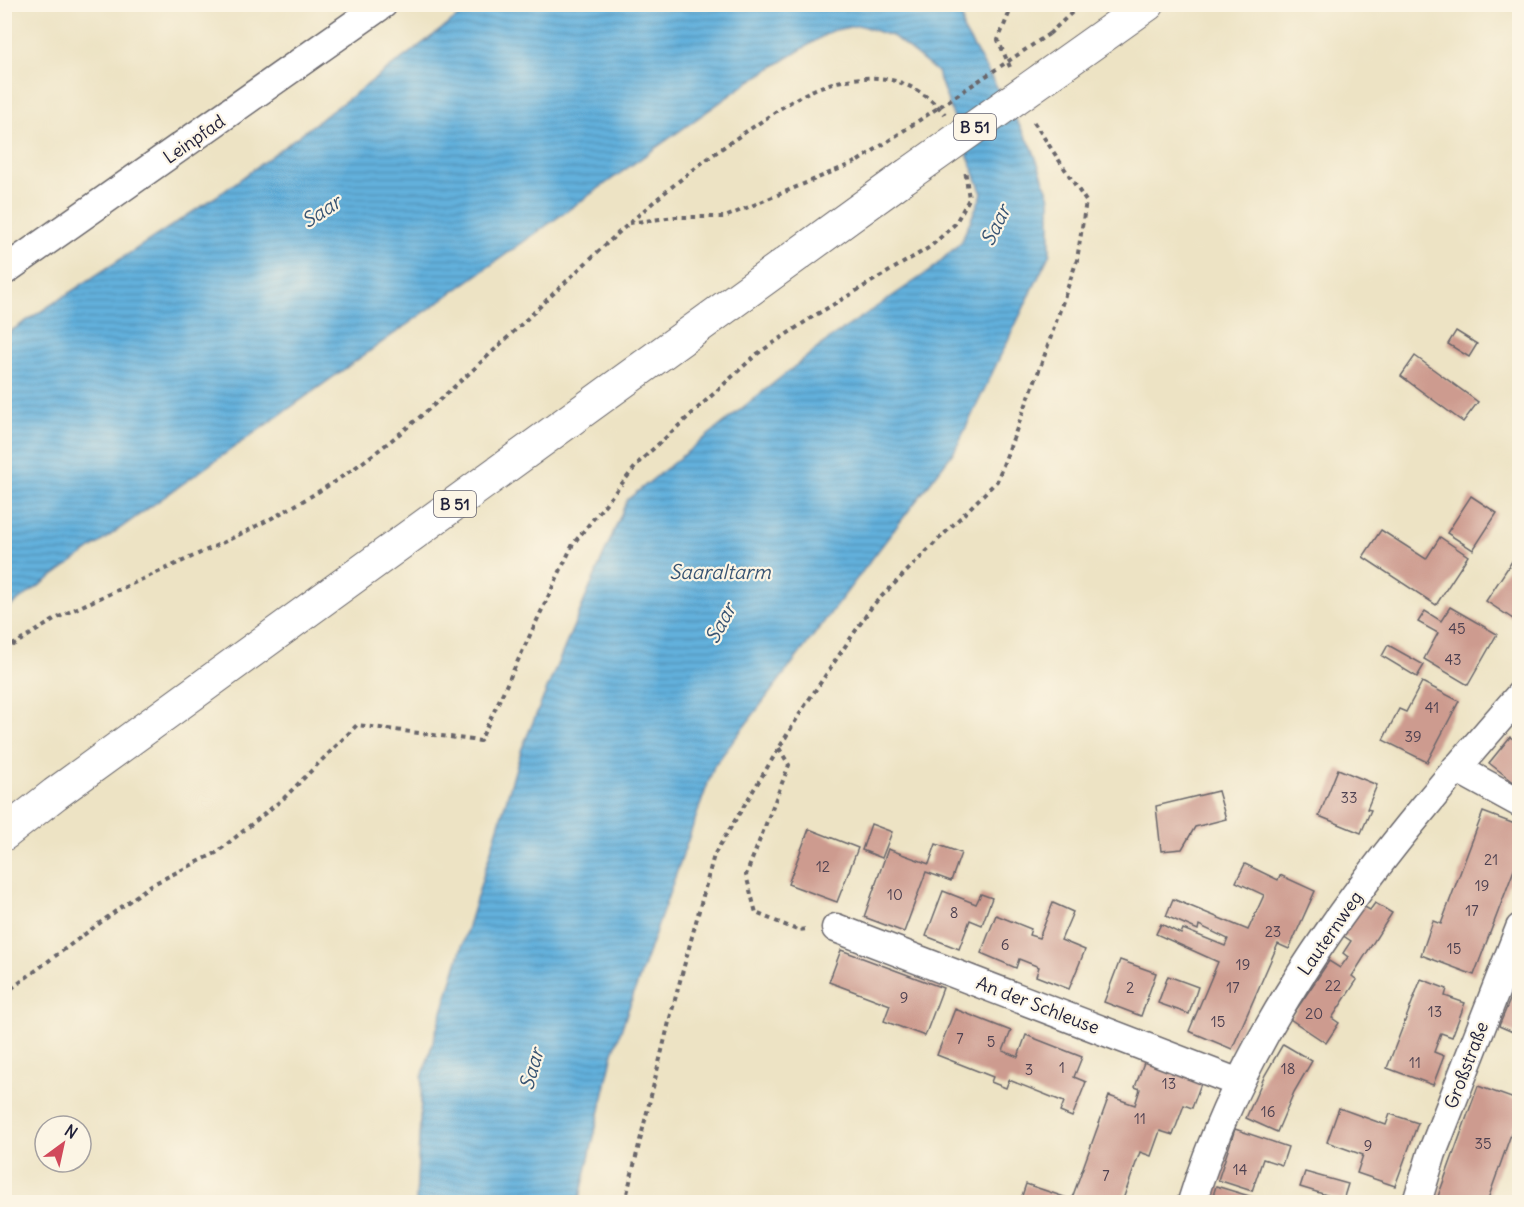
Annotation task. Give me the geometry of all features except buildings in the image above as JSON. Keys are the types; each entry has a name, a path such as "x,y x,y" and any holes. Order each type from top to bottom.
{"main road":[{"name":"B 51","path":"4,834 55,794 906,176 1148,4"}],"street":[{"name":"Leinpfad","path":"4,271 383,4"},
{"name":"Lauternweg","path":"1192,1203 1205,1159 1239,1083 1299,978 1379,865 1456,768 1520,695"},
{"path":"1456,768 1520,803"},
{"name":"An der Schleuse","path":"836,928 1239,1083"},
{"name":"Großstraße","path":"1417,1203 1432,1153 1520,928"}],"path":[{"path":"1012,73 998,40 1003,22 1013,4"},
{"path":"628,223 675,217 725,217 858,161 1049,34 1081,4"},
{"path":"4,650 64,615 250,530 303,502 363,462 431,407 628,223 731,142 796,99 834,83 870,77 907,83 927,96 944,113 948,123"},
{"path":"626,1203 670,1018 714,855 779,748 873,605 997,482 1077,260 1086,201 1031,116"},
{"path":"4,994 151,885 216,853 284,798 357,725 480,741 573,544 640,461 757,354 814,316 930,247 955,224 969,199 967,173 963,163"},
{"path":"779,748 789,765 746,875 756,913 797,930 836,928"}],"water":[{"path":"474,5 962,5 963,29 1032,147 1050,198 1050,253 955,450 714,766 613,1053 579,1202 416,1202 422,1078 522,748 627,500 829,339 931,270 961,242 982,194 937,72 894,37 859,25 831,31 750,81 5,610 5,335 223,192"}],"water label":[{"name":"Saar","path":"321,211"},
{"name":"Saar","path":"995,225"},
{"name":"Saaraltarm","path":"720,571"},
{"name":"Saar","path":"720,623"},
{"name":"Saar","path":"531,1069"}]}
